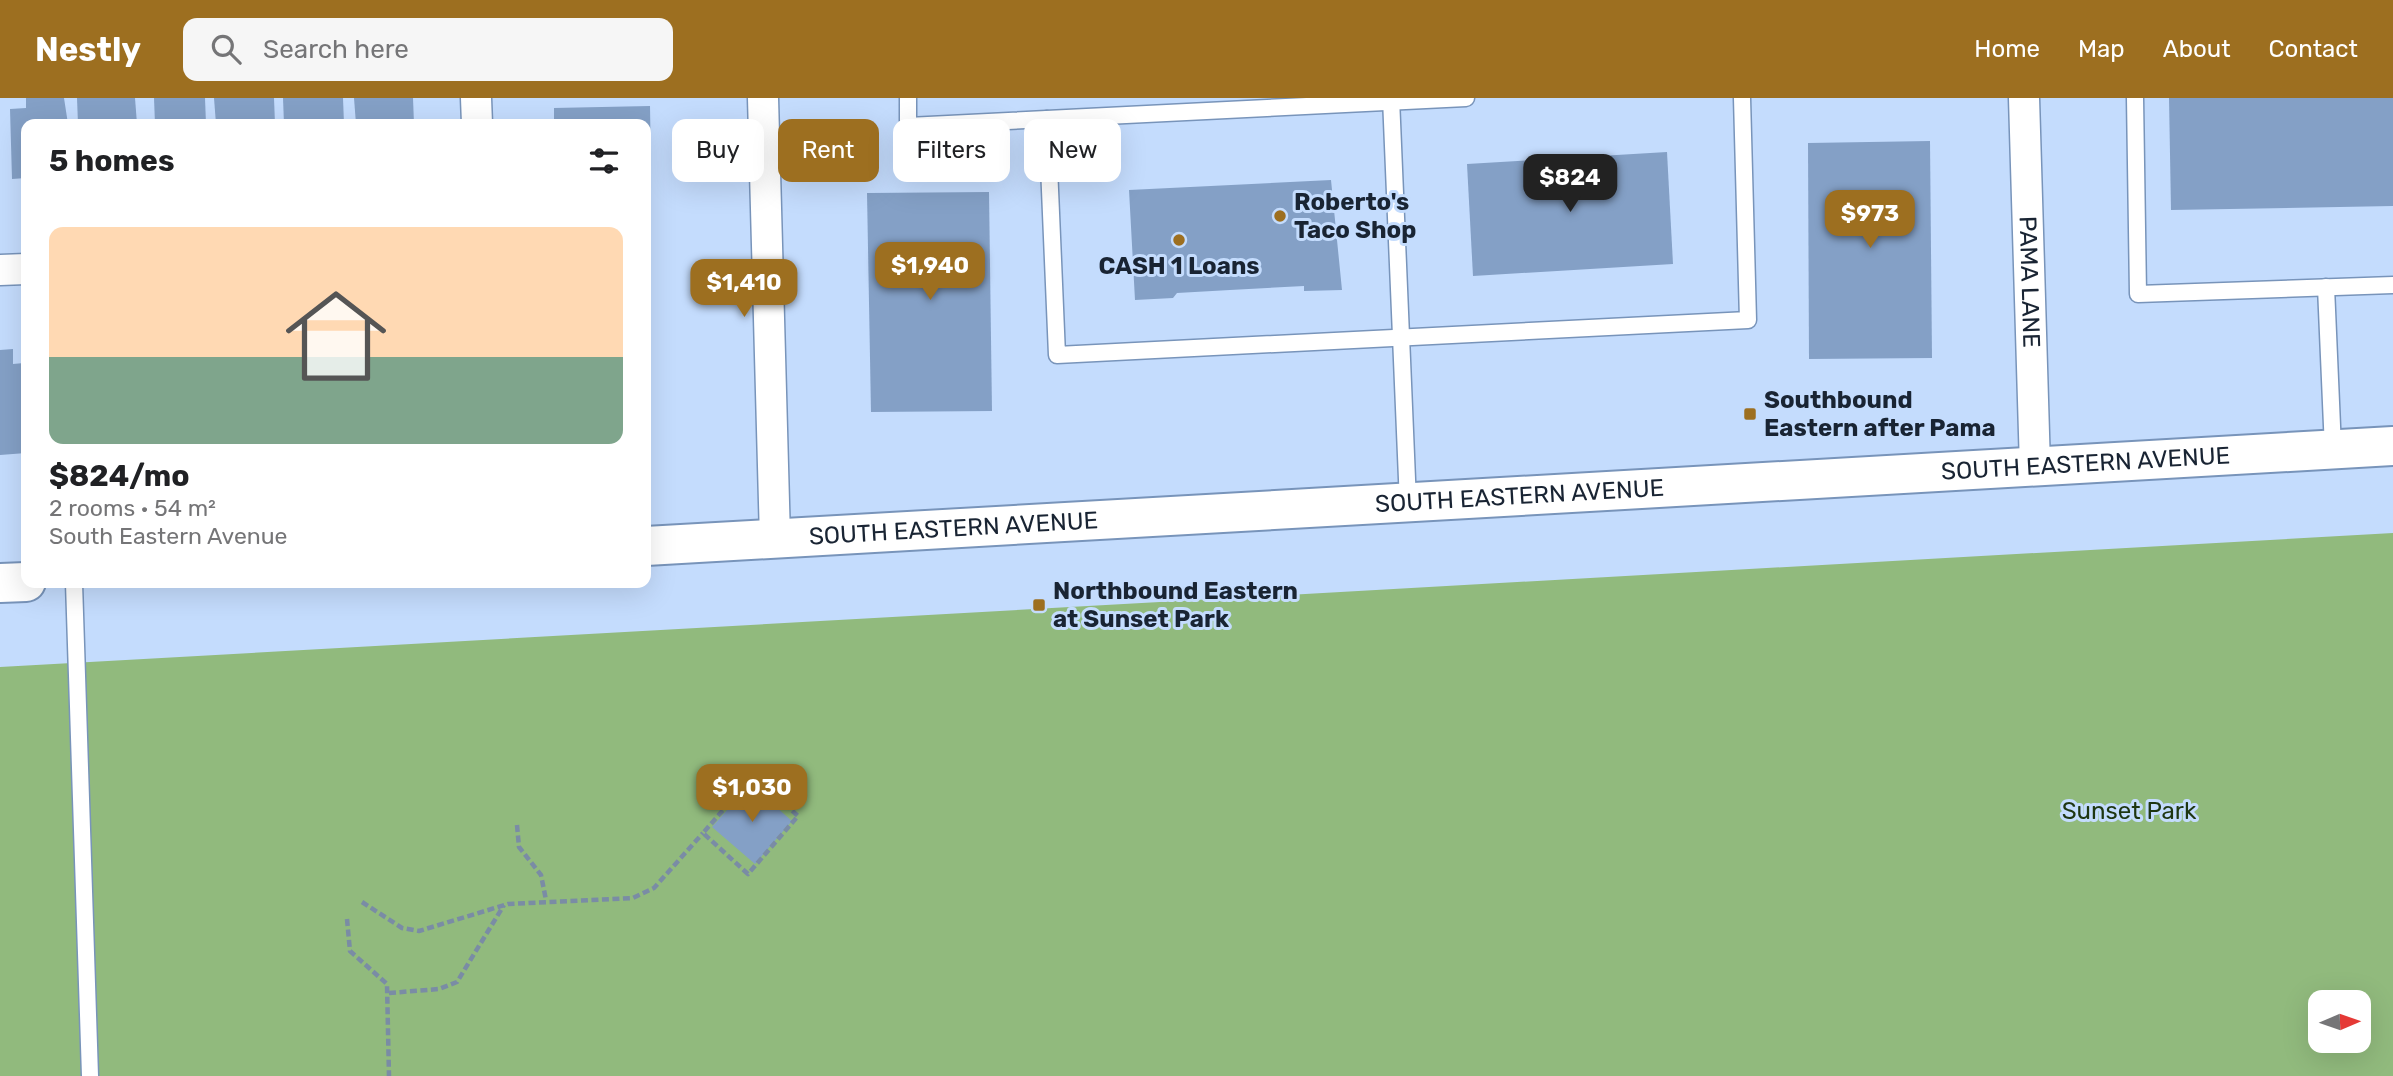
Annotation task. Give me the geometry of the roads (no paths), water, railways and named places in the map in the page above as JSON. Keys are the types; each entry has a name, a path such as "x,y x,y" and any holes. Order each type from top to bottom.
{"main road":[{"name":"SOUTH EASTERN AVENUE","path":"651,546 2393,446"},
{"path":"0,583 21,582"}],"street":[{"path":"476,98 477,119"},
{"path":"764,98 775,539"},
{"name":"PAMA LANE","path":"2024,98 2035,467"},
{"path":"0,270 21,268"}],"lane":[{"path":"908,98 908,126 1024,120"},
{"path":"1047,119 1466,98"},
{"path":"1050,182 1058,355 1748,320 1742,98"},
{"path":"2134,98 2138,294 2393,285"},
{"path":"1391,100 1408,503"},
{"path":"2326,287 2333,450"},
{"path":"75,588 90,1076"}],"place":[{"name":"Roberto's Taco Shop","path":"1280,216"},
{"name":"CASH 1 Loans","path":"1179,240"},
{"name":"Southbound Eastern after Pama","path":"1750,414"},
{"name":"Northbound Eastern at Sunset Park","path":"1039,605"}],"park label":[{"name":"Sunset Park","path":"2129,811"}]}
